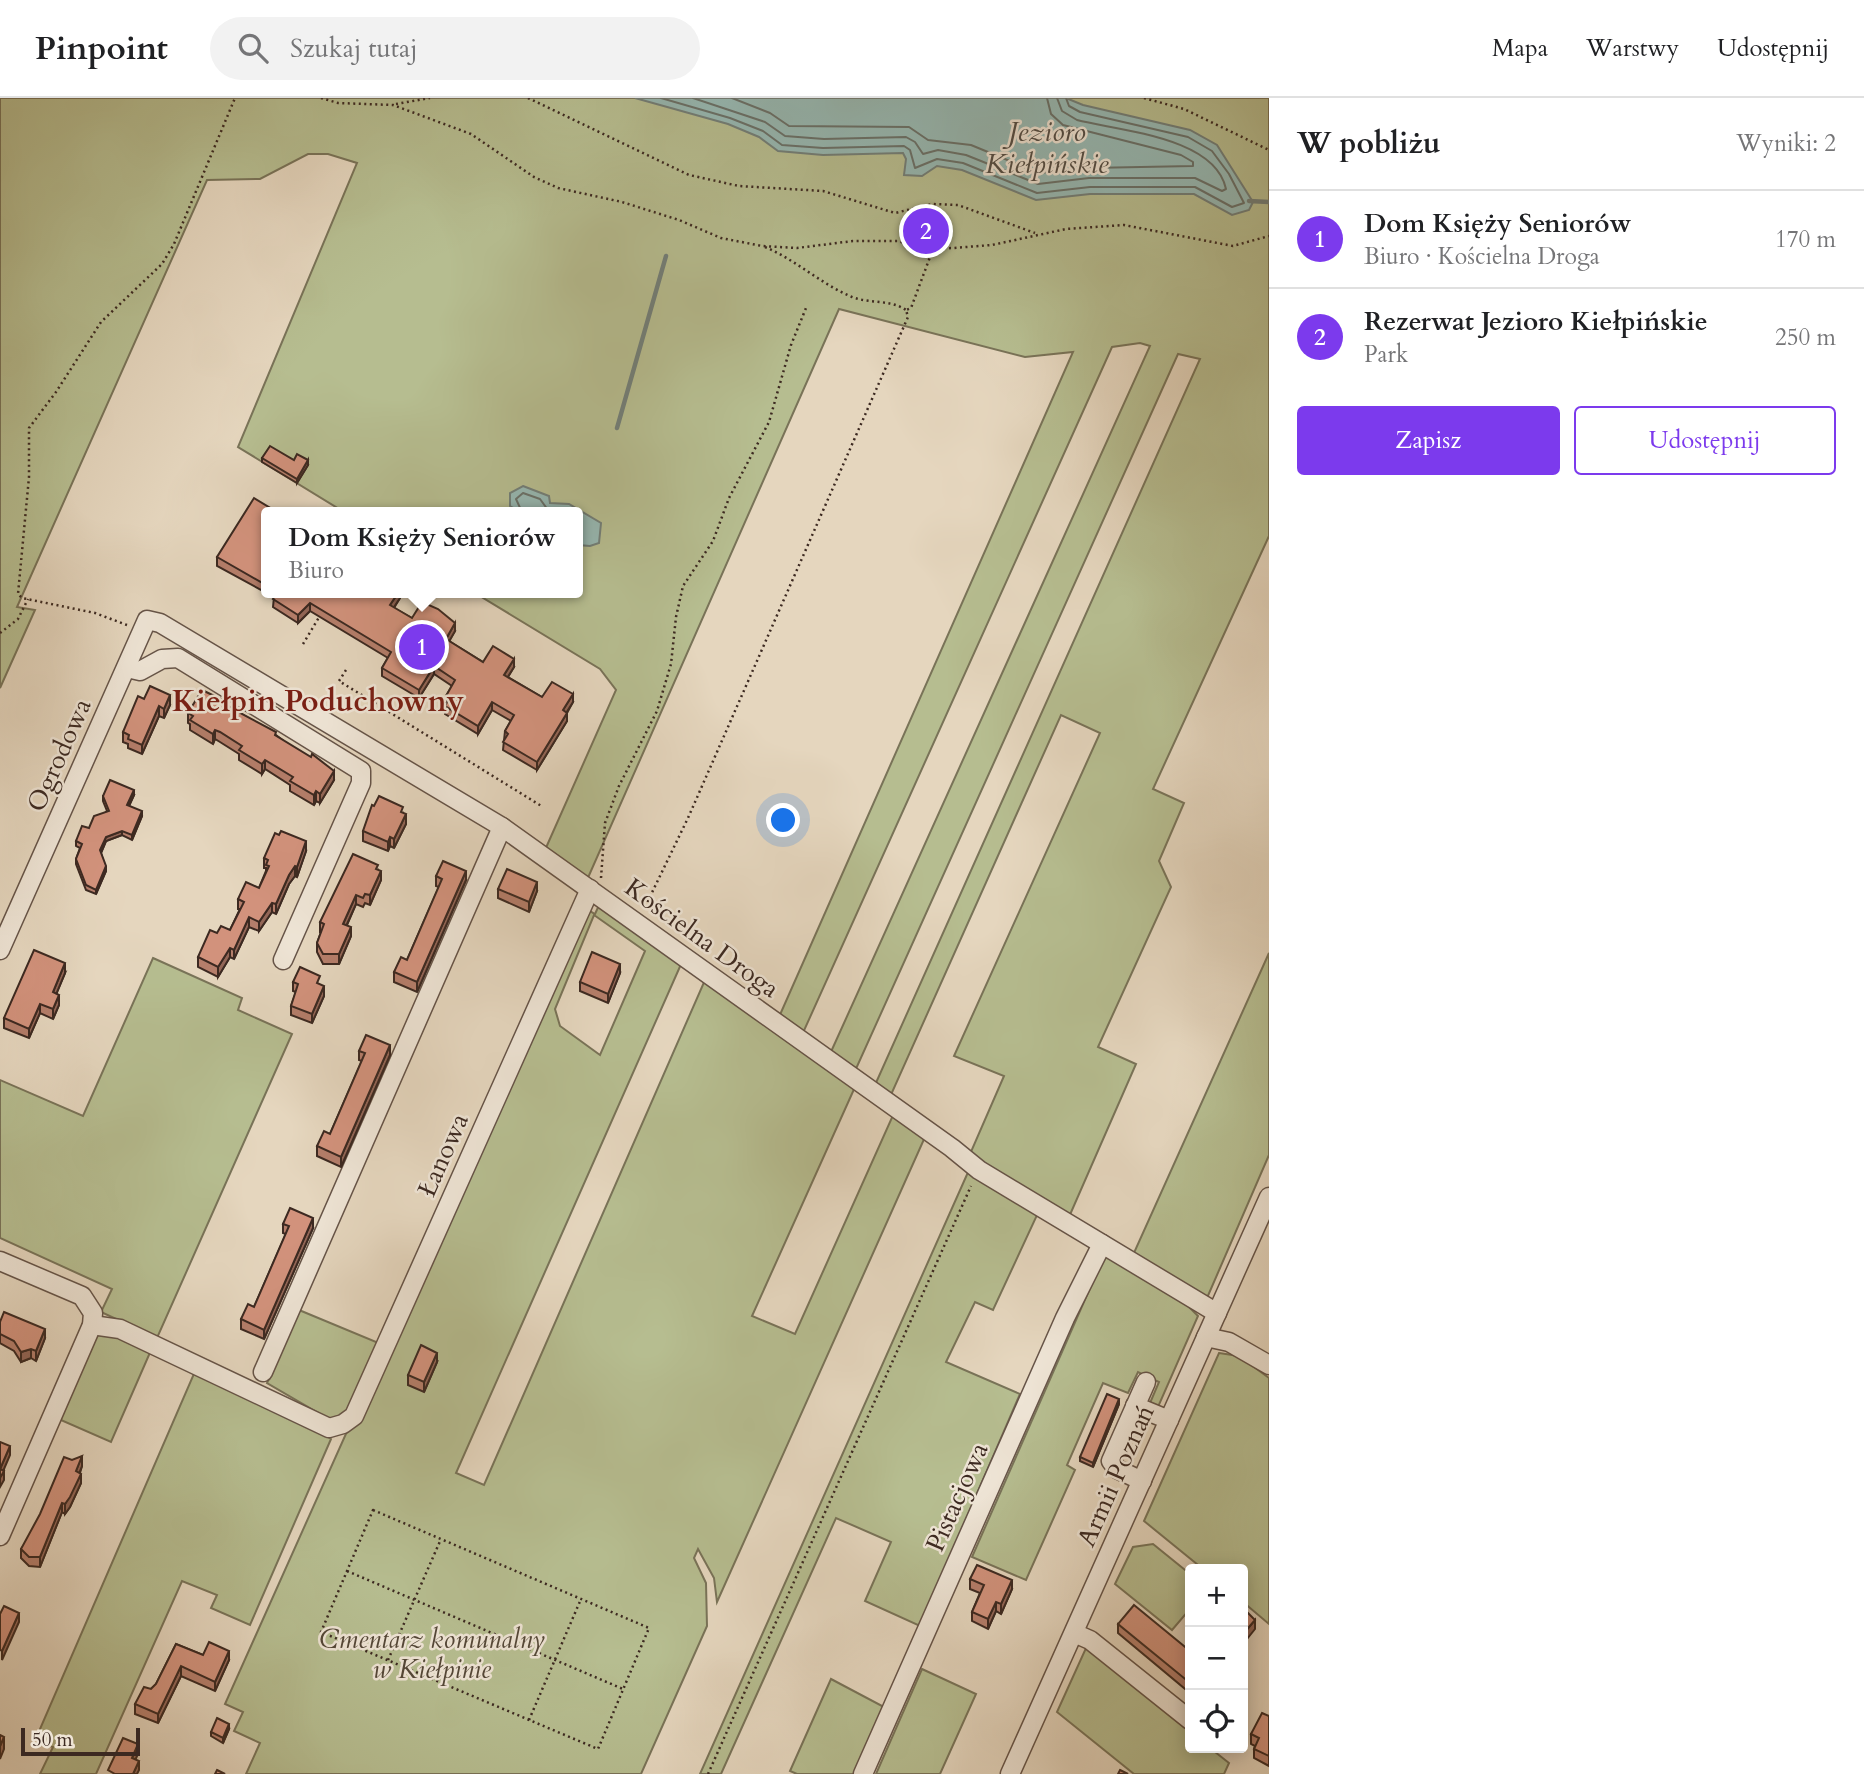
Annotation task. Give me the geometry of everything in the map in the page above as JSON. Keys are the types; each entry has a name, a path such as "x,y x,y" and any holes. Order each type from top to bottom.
{"street":[{"name":"Kościelna Droga","path":"145,626 170,629 502,827 979,1170 1217,1313"},
{"name":"Ogrodowa","path":"0,950 145,626"},
{"path":"127,668 140,671 162,659 178,659 361,771 361,783 282,960"},
{"path":"263,1372 502,827"},
{"name":"Łanowa","path":"92,1325 120,1329 329,1428 343,1424 359,1409 595,892"},
{"name":"Armii Poznań","path":"1010,1774 1269,1197"},
{"name":"Pistacjowa","path":"863,1774 1065,1318 1102,1244"},
{"path":"0,1261 82,1296 93,1313 92,1325 0,1536"},
{"path":"1206,1337 1229,1342 1269,1365"},
{"path":"1142,1481 1116,1469 1111,1461 1146,1382"},
{"path":"1135,1406 1169,1420"},
{"path":"1074,1633 1090,1640 1185,1716"}],"path":[{"path":"145,626 20,596 17,588 29,477 29,428 101,322 162,264 174,244 235,98"},
{"path":"321,98 338,103 393,105 430,98"},
{"path":"528,98 689,175 739,186 823,191 895,213 932,204 958,205 1037,234"},
{"path":"1144,98 1184,109 1269,150"},
{"path":"393,105 471,134 534,177 558,188 622,202 679,220 720,238 762,246 797,248 853,241 898,241 933,249 992,244 1037,234 1124,225 1233,246 1269,236"},
{"path":"637,923 662,876 908,317 906,310 898,305 852,296 789,257 762,246"},
{"path":"906,310 911,308 933,249"},
{"path":"595,892 605,823 619,786 657,711 671,664 676,617 683,586 713,541 729,498 769,422 791,345 806,308"},
{"path":"0,633 18,619 28,599"},
{"path":"303,644 322,613"},
{"path":"346,670 340,681 543,807"},
{"path":"708,1774 979,1170"},
{"path":"373,1510 649,1628 597,1749 321,1632 347,1571 373,1510"},
{"path":"388,1660 441,1539"},
{"path":"347,1571 623,1689"},
{"path":"529,1720 582,1599"}],"green space":[{"path":"0,98 1269,98 1269,536 1153,789 1184,803 1159,861 1171,887 1098,1047 1136,1064 1069,1217 970,1154 1004,1076 954,1056 1100,733 1061,715 890,1097 875,1085 1200,359 1178,354 855,1071 830,1054 1150,346 1140,343 1112,347 802,1035 779,1017 1073,352 1025,357 839,309 587,880 545,850 616,690 600,669 483,598 583,598 583,507 336,507 238,447 357,163 328,154 308,154 260,179 207,180 17,607 35,610 0,688"},
{"name":"Cmentarz komunalny w Kiełpinie","path":"600,903 682,962 456,1473 484,1485 705,980 855,1087 752,1316 795,1334 894,1113 925,1137 717,1602 714,1578 698,1549 694,1558 706,1583 707,1626 641,1774 246,1774 260,1743 234,1731 243,1712 225,1704 349,1427 359,1423 588,910 595,914","holes":["594,915 645,951 600,1055 560,1026 555,1009"]},
{"path":"1269,953 1269,1155 1207,1298 1133,1255"},
{"path":"153,958 242,998 238,1010 292,1034 157,1338 101,1312 112,1289 0,1238 0,1080 83,1116"},
{"path":"969,1170 1038,1213 993,1310 975,1302 946,1362 1020,1394 920,1626 865,1601 891,1542 836,1518 721,1774 700,1774"},
{"path":"1105,1254 1180,1298 1198,1316 1158,1407 1150,1403 1159,1382 1138,1372 1128,1393 1103,1383 1067,1465 1075,1470 1026,1580 972,1557"},
{"path":"299,1310 381,1344 350,1413 334,1422 267,1383"},
{"path":"108,1331 152,1348 111,1442 54,1417 96,1334"},
{"path":"1219,1353 1239,1356 1269,1378 1269,1624 1248,1606 1248,1564 1197,1564 1144,1521"},
{"path":"196,1369 310,1424 331,1439 250,1625 211,1608 217,1595 182,1581 96,1774 40,1774 53,1747 38,1742 40,1729"},
{"path":"1153,1544 1185,1570 1185,1615 1172,1630 1115,1584 1133,1547"},
{"path":"1086,1648 1185,1728 1185,1753 1216,1753 1229,1763 1224,1774 1134,1774 1057,1712"},
{"path":"922,1669 976,1694 940,1774 876,1774"},
{"path":"831,1679 884,1707 856,1774 797,1774 790,1771"}],"water":[{"name":"Jezioro Kiełpińskie","path":"635,98 1066,98 1083,105 1190,130 1217,145 1253,202 1249,210 1232,215 1194,194 1090,194 1036,200 962,170 937,166 922,176 904,175 906,159 903,153 823,155 778,151 759,137 728,124"},
{"path":"523,486 549,496 550,503 569,504 574,507 512,507 510,493"},
{"path":"583,512 601,523 599,543 583,545"}],"building":[{"path":"270,446 294,460 297,454 308,460 297,479 262,458"},
{"path":"254,498 269,507 261,507 261,582 217,557"},
{"path":"395,598 390,605 412,618 422,602 438,609 455,623 446,639 483,662 493,646 514,659 504,675 542,697 552,682 573,694 563,710 567,713 537,762 503,742 508,734 505,731 514,715 492,702 478,726 445,706 449,698 446,696 455,680 434,666 419,690 382,668 391,652 310,603 298,615 273,599"},
{"path":"150,686 170,695 164,709 159,706 142,745 128,739 129,735 123,732 138,696 144,699"},
{"path":"202,690 276,732 275,735 311,757 312,754 334,771 320,794 316,791 314,795 290,781 293,777 265,760 262,764 239,750 242,746 220,732 215,730 213,734 190,720 193,716 188,713"},
{"path":"110,780 134,790 127,805 142,811 132,835 122,831 106,837 100,850 106,866 96,890 86,885 76,859 82,844 76,841 82,826 89,828 94,816 109,811 103,796"},
{"path":"379,796 403,807 401,812 406,814 394,839 390,837 388,842 363,831 372,805 374,806"},
{"path":"281,831 306,841 297,867 295,866 289,875 276,904 272,903 259,922 249,917 234,950 230,948 218,967 198,957 210,930 217,933 221,926 230,930 244,902 238,899 246,882 259,888 269,866 266,865 268,860 264,858 275,833 279,835"},
{"path":"353,854 378,865 376,869 381,871 370,895 365,894 363,898 356,895 343,924 351,927 339,954 323,954 317,943 324,924 320,922"},
{"path":"443,861 466,871 417,982 394,972 401,957 407,960 442,879 436,876"},
{"path":"507,869 537,882 529,902 498,889"},
{"path":"34,950 65,963 53,992 59,995 53,1009 40,1004 29,1029 4,1018"},
{"path":"592,952 620,964 608,994 580,982"},
{"path":"300,967 320,976 317,983 324,986 312,1014 291,1006 298,984 293,982"},
{"path":"366,1035 390,1045 341,1157 317,1146 324,1131 330,1134 365,1053 359,1051"},
{"path":"290,1208 313,1218 264,1330 241,1319 248,1304 254,1307 289,1226 283,1224"},
{"path":"4,1312 45,1329 36,1351 31,1349 21,1352 14,1341 0,1334 0,1322"},
{"path":"421,1345 437,1353 424,1382 408,1375"},
{"path":"1107,1394 1119,1399 1093,1463 1080,1457"},
{"path":"0,1442 10,1446 0,1469"},
{"path":"82,1456 76,1471 81,1474 70,1497 65,1504 62,1503 40,1557 29,1557 21,1549 40,1514 64,1457 72,1460"},
{"path":"977,1565 1012,1580 1001,1604 996,1602 988,1619 972,1612 984,1585 970,1579"},
{"path":"1134,1605 1185,1647 1185,1679 1118,1624"},
{"path":"4,1606 19,1613 2,1651 0,1614"},
{"path":"1248,1613 1255,1620 1248,1628"},
{"path":"209,1642 229,1651 215,1682 181,1666 158,1714 135,1704 144,1687 151,1689 156,1684 176,1644 203,1655"},
{"path":"1262,1713 1269,1716 1269,1756 1254,1749 1259,1738 1251,1734"},
{"path":"217,1718 229,1724 223,1738 211,1732"},
{"path":"123,1738 138,1744 132,1758 139,1761 133,1774 115,1774 108,1770"}],"waterway":[{"path":"1249,201 1269,202"},
{"path":"617,428 666,256"}],"place":[{"name":"Rezerwat Jezioro Kiełpińskie","path":"926,231"},
{"name":"Dom Księży Seniorów","path":"422,647"}],"district":[{"name":"Kiełpin Poduchowny","path":"318,701"}]}
